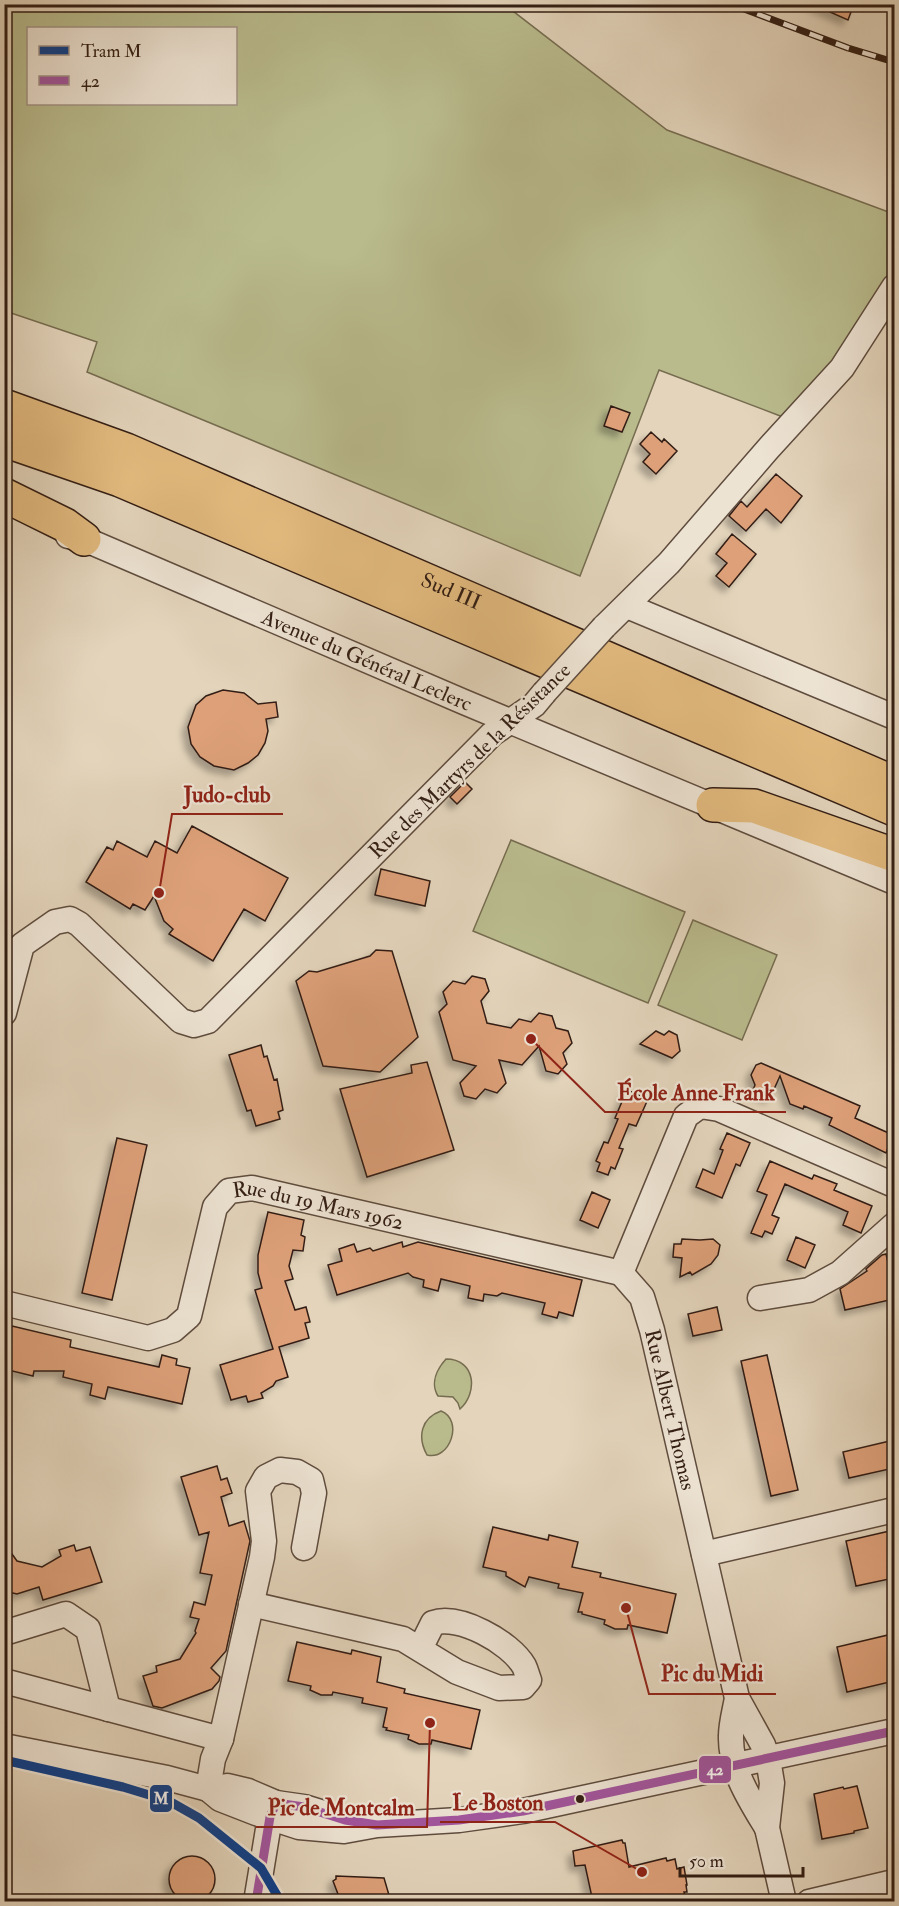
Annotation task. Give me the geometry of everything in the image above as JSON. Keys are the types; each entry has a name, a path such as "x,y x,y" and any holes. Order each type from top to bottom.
{"highway":[{"name":"Sud III","path":"4,406 126,450 894,783"},
{"name":"Sud III","path":"4,440 120,480 894,809"},
{"path":"4,495 64,525 84,539"},
{"path":"842,760 894,768"},
{"path":"712,805 754,806 894,855"}],"street":[{"name":"Rue des Martyrs de la Résistance","path":"4,1013 22,945 55,922 70,919 79,924 181,1021 194,1025 208,1021 492,734 534,705 604,627 669,563 842,368 894,287"},
{"name":"Avenue du Général Leclerc","path":"4,510 62,535 84,539 894,882"},
{"path":"627,606 894,717"},
{"path":"621,1273 686,1116 700,1106 719,1109 894,1185"},
{"name":"Rue du 19 Mars 1962","path":"4,1303 148,1338 173,1330 189,1316 214,1207 229,1191 252,1188 621,1273"},
{"path":"760,1298 809,1290 840,1273 894,1225"},
{"name":"Rue Albert Thomas","path":"621,1273 642,1297 652,1330 737,1698 731,1738 735,1766 751,1802 767,1828"},
{"path":"208,1789 264,1541 258,1491 266,1477 280,1470 297,1472 310,1480 314,1493 304,1548"},
{"path":"704,1554 894,1510"},
{"path":"251,1604 403,1639 420,1649"},
{"path":"4,1633 66,1614 88,1629 108,1709"},
{"path":"4,1681 221,1739"},
{"path":"737,1698 760,1739 768,1759 772,1783 767,1828 784,1902"},
{"path":"4,1746 167,1778 208,1789 227,1786 248,1791 299,1827 344,1831 376,1825 459,1820 523,1812 894,1731"},
{"path":"256,1902 273,1810"},
{"path":"809,1902 894,1882"}],"green space":[{"path":"5,5 505,5 667,130 894,214 894,266 824,374 783,417 659,370 580,576 87,372 97,342 5,311"},
{"path":"511,840 685,912 648,1003 473,931"},
{"path":"693,920 777,955 742,1040 658,1005"},
{"path":"446,1359 456,1360 463,1365 471,1378 470,1394 460,1409 453,1397 438,1396 436,1391 436,1376"},
{"path":"441,1411 452,1423 451,1439 442,1452 427,1455 422,1442 423,1429 429,1418"}],"building":[{"path":"812,4 854,4 848,20"},
{"path":"611,406 630,413 622,432 604,426"},
{"path":"651,432 662,442 664,439 677,451 656,474 643,462 650,454 640,444"},
{"path":"776,474 802,496 781,523 766,509 746,531 729,516 741,501 747,507"},
{"path":"732,534 756,554 729,587 716,576 727,563 716,554"},
{"path":"223,690 244,693 258,704 276,702 278,717 266,719 268,731 265,743 258,755 234,770 214,766 200,757 191,744 188,727 196,705 206,696"},
{"path":"465,782 472,789 457,804 450,797"},
{"path":"192,826 288,878 265,921 244,909 213,961 169,934 173,929 164,921 154,896 145,910 133,904 130,909 86,882 107,847 113,850 117,841 147,857 155,841 177,853"},
{"path":"381,869 430,881 425,906 375,895"},
{"path":"376,950 392,951 418,1037 380,1072 323,1066 296,981 309,971 317,972 370,956"},
{"path":"472,976 485,979 489,991 481,1001 487,1023 511,1028 519,1019 531,1022 539,1013 552,1016 556,1028 568,1031 572,1043 563,1053 567,1064 558,1074 546,1071 539,1046 522,1065 499,1060 506,1083 497,1093 485,1089 476,1099 464,1096 460,1083 476,1066 453,1060 439,1012 447,1004 443,992 453,981 465,984"},
{"path":"656,1031 664,1035 669,1031 677,1035 680,1051 672,1058 640,1044"},
{"path":"261,1045 274,1080 277,1079 283,1110 278,1112 280,1119 256,1126 251,1110 247,1111 229,1055"},
{"path":"427,1062 454,1150 367,1177 340,1089 412,1073 411,1065"},
{"path":"761,1063 860,1106 855,1118 893,1135 886,1153 829,1125 832,1118 804,1106 803,1109 790,1104 780,1076 770,1098 753,1090 755,1085 751,1075 756,1065"},
{"path":"627,1090 648,1099 636,1126 629,1124 619,1148 623,1149 615,1169 611,1167 608,1175 597,1171 600,1163 596,1161 604,1142 608,1143 618,1119 615,1118"},
{"path":"727,1133 750,1143 740,1166 736,1164 722,1198 696,1187 703,1169 714,1174 723,1150 720,1149"},
{"path":"117,1138 147,1145 112,1300 82,1293"},
{"path":"770,1161 812,1179 814,1175 837,1184 834,1190 872,1206 861,1233 843,1225 848,1212 785,1184 772,1215 779,1218 772,1234 765,1231 762,1237 751,1233 767,1195 757,1191"},
{"path":"592,1192 610,1200 598,1228 580,1220"},
{"path":"268,1212 304,1220 301,1235 305,1237 303,1251 293,1250 289,1266 293,1279 285,1281 295,1310 306,1307 310,1322 305,1323 309,1338 279,1347 288,1377 276,1381 273,1386 261,1393 263,1398 248,1402 246,1396 231,1400 220,1365 273,1349 255,1290 262,1288 258,1273 258,1255"},
{"path":"796,1237 815,1245 805,1268 787,1260"},
{"path":"682,1239 713,1239 720,1245 718,1255 711,1264 692,1275 690,1272 680,1277 682,1258 673,1257 674,1244 681,1244"},
{"path":"402,1242 403,1247 418,1242 582,1280 573,1316 559,1312 557,1318 542,1314 545,1303 502,1293 497,1296 484,1294 483,1301 468,1298 470,1286 441,1279 438,1291 423,1287 424,1280 408,1273 337,1295 328,1265 342,1261 339,1249 354,1244 357,1252 370,1248 373,1251"},
{"path":"886,1254 894,1288 894,1299 845,1310 840,1289 867,1271 866,1269"},
{"path":"717,1307 722,1330 693,1336 688,1314"},
{"path":"12,1326 71,1340 70,1347 159,1367 162,1355 177,1359 176,1365 190,1368 182,1404 108,1387 105,1399 90,1395 92,1384 63,1377 64,1371 34,1371 33,1376 4,1369 4,1332 10,1333"},
{"path":"767,1355 798,1490 771,1496 741,1361"},
{"path":"894,1440 894,1468 849,1478 843,1452"},
{"path":"217,1466 221,1480 227,1478 232,1493 221,1497 229,1526 244,1521 250,1541 226,1651 211,1668 220,1677 219,1681 212,1689 162,1708 153,1706 143,1676 157,1672 156,1666 180,1659 196,1633 199,1619 190,1617 194,1602 205,1605 212,1575 200,1573 209,1532 199,1535 181,1477"},
{"path":"493,1527 548,1540 549,1535 578,1542 572,1567 601,1573 600,1577 676,1594 667,1633 628,1625 627,1629 615,1629 604,1624 605,1620 578,1612 583,1593 558,1588 559,1584 529,1577 525,1587 506,1576 506,1572 483,1567"},
{"path":"894,1530 894,1578 856,1586 846,1541"},
{"path":"74,1545 76,1551 90,1547 102,1582 43,1600 39,1587 17,1594 4,1591 4,1562 12,1554 17,1561 42,1567 61,1556 59,1550"},
{"path":"888,1635 894,1665 894,1681 847,1692 837,1647"},
{"path":"297,1642 351,1654 352,1650 381,1657 377,1682 405,1689 404,1693 480,1710 471,1749 432,1740 431,1744 419,1744 408,1739 409,1735 386,1730 387,1728 383,1727 387,1708 362,1703 363,1698 333,1692 332,1695 321,1695 310,1690 311,1686 288,1681"},
{"path":"857,1786 868,1828 822,1839 814,1794"},
{"path":"622,1840 625,1843 629,1867 666,1858 667,1861 675,1859 677,1869 684,1867 687,1885 687,1892 684,1892 686,1899 675,1902 645,1902 643,1897 622,1902 593,1902 585,1865 575,1866 573,1851"},
{"path":"192,1856 208,1863 215,1879 208,1895 192,1902 176,1895 169,1879 176,1863"},
{"path":"336,1876 384,1878 391,1902 341,1902 333,1881"}],"railway":[{"path":"731,4 848,48 894,62"}],"tram line":[{"name":"M","path":"4,1760 123,1787 169,1801 199,1818 261,1868 281,1902"}],"transit line":[{"name":"42","path":"256,1902 270,1817 276,1803 304,1807 345,1820 377,1825 459,1820 523,1811 894,1731"}],"place":[{"name":"Judo-club","path":"159,893"},
{"name":"École Anne Frank","path":"531,1039"},
{"name":"Pic du Midi","path":"626,1608"},
{"name":"Pic de Montcalm","path":"430,1723"},
{"name":"Le Boston","path":"642,1872"}]}
